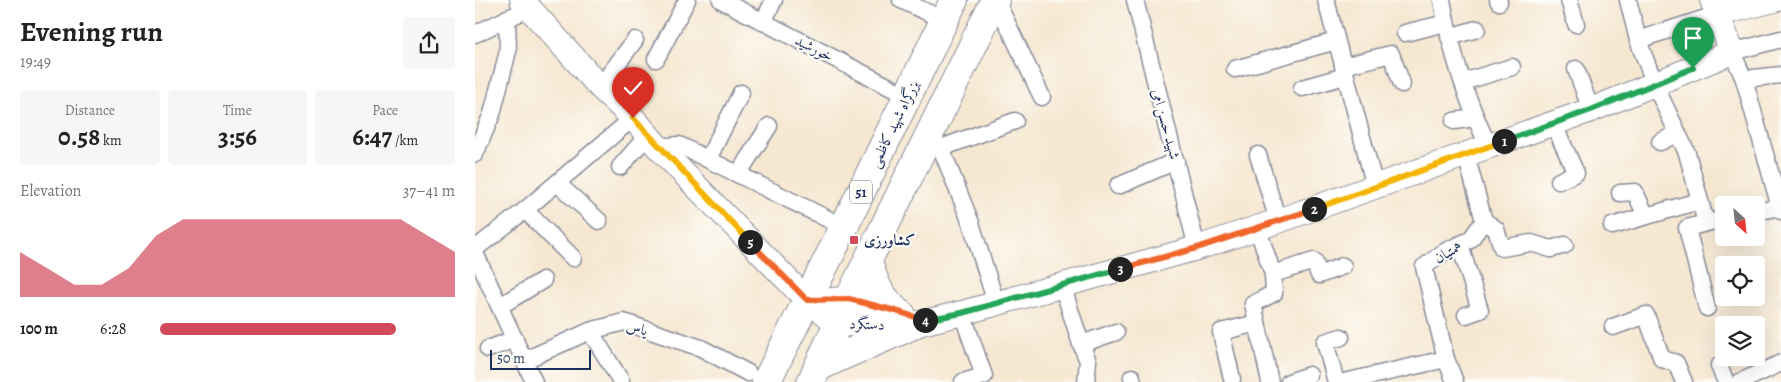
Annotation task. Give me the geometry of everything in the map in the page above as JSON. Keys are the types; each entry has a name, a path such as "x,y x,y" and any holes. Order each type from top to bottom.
{"highway":[{"name":"51","path":"815,374 868,262 934,144 996,0"},
{"name":"بزرگراه شهید کاظمی","path":"757,377 807,300 949,10"},
{"path":"815,374 842,355 883,339 912,319 881,295 875,286 868,262"}],"street":[{"path":"656,60 687,0"},
{"name":"خورشید","path":"721,0 907,96"},
{"path":"763,22 774,0"},
{"path":"901,0 949,10"},
{"path":"996,0 1042,97"},
{"name":"شهید حسن امی","path":"1135,0 1197,248"},
{"path":"1326,0 1375,187"},
{"path":"1442,0 1447,30 1463,82 1475,118 1489,147"},
{"path":"1569,0 1576,24"},
{"path":"1628,0 1638,40 1655,85 1687,153 1706,223"},
{"path":"1638,40 1715,7 1775,0"},
{"path":"475,34 507,18 526,4 600,87 807,300"},
{"path":"1715,7 1744,79 1780,209 1765,211"},
{"path":"475,154 492,114 508,51 507,18"},
{"path":"1405,33 1477,28"},
{"name":"دستگرد","path":"807,300 844,311 868,326 962,313 1197,248 1591,110 1732,52 1781,39"},
{"path":"600,87 635,40"},
{"path":"1235,69 1336,41"},
{"path":"1302,88 1391,54 1402,84"},
{"path":"1463,82 1512,67"},
{"path":"1576,70 1591,110"},
{"path":"1744,79 1781,75"},
{"path":"708,159 741,93"},
{"path":"1454,121 1475,118"},
{"path":"996,303 971,223 934,144 1015,121"},
{"path":"1553,123 1576,173 1559,181"},
{"path":"738,174 769,126"},
{"path":"620,167 646,133"},
{"path":"475,249 557,183 646,133 679,145 844,227"},
{"path":"1660,142 1677,134"},
{"path":"1466,155 1484,221 1496,229 1502,248 1531,243 1551,249 1565,245"},
{"path":"1258,156 1274,293 1253,304 1270,382"},
{"path":"1118,186 1176,161"},
{"path":"557,183 599,221"},
{"path":"1620,194 1635,192 1646,216"},
{"path":"1612,226 1699,201"},
{"path":"525,210 573,258"},
{"name":"همتیان","path":"1455,382 1446,359 1424,267 1444,252 1470,240 1484,221"},
{"path":"1707,308 1687,228 1715,221"},
{"path":"1460,245 1479,310 1466,315"},
{"path":"475,253 479,276 500,306 534,382"},
{"path":"1273,274 1314,261 1319,275 1343,266"},
{"path":"500,306 543,280"},
{"path":"1062,285 1088,361 1086,382"},
{"path":"962,313 984,376 963,382"},
{"path":"1613,327 1646,315 1662,358 1676,363 1683,382"},
{"name":"یاس","path":"525,360 590,331 624,322 701,348 757,377"},
{"path":"1232,379 1221,332 1257,323"},
{"path":"590,331 624,380"},
{"path":"1081,344 1117,332"},
{"path":"1336,382 1325,342 1341,337"},
{"path":"489,349 515,339"},
{"path":"1344,382 1446,359"},
{"path":"1740,382 1781,363"},
{"path":"1719,366 1726,382"},
{"path":"1289,382 1309,374"}],"place":[{"name":"کشاورزی","path":"854,240"}],"route":[{"path":"633,118 658,147 807,300 849,299 907,314 926,321 962,313 1197,248 1591,110 1693,68"}]}
